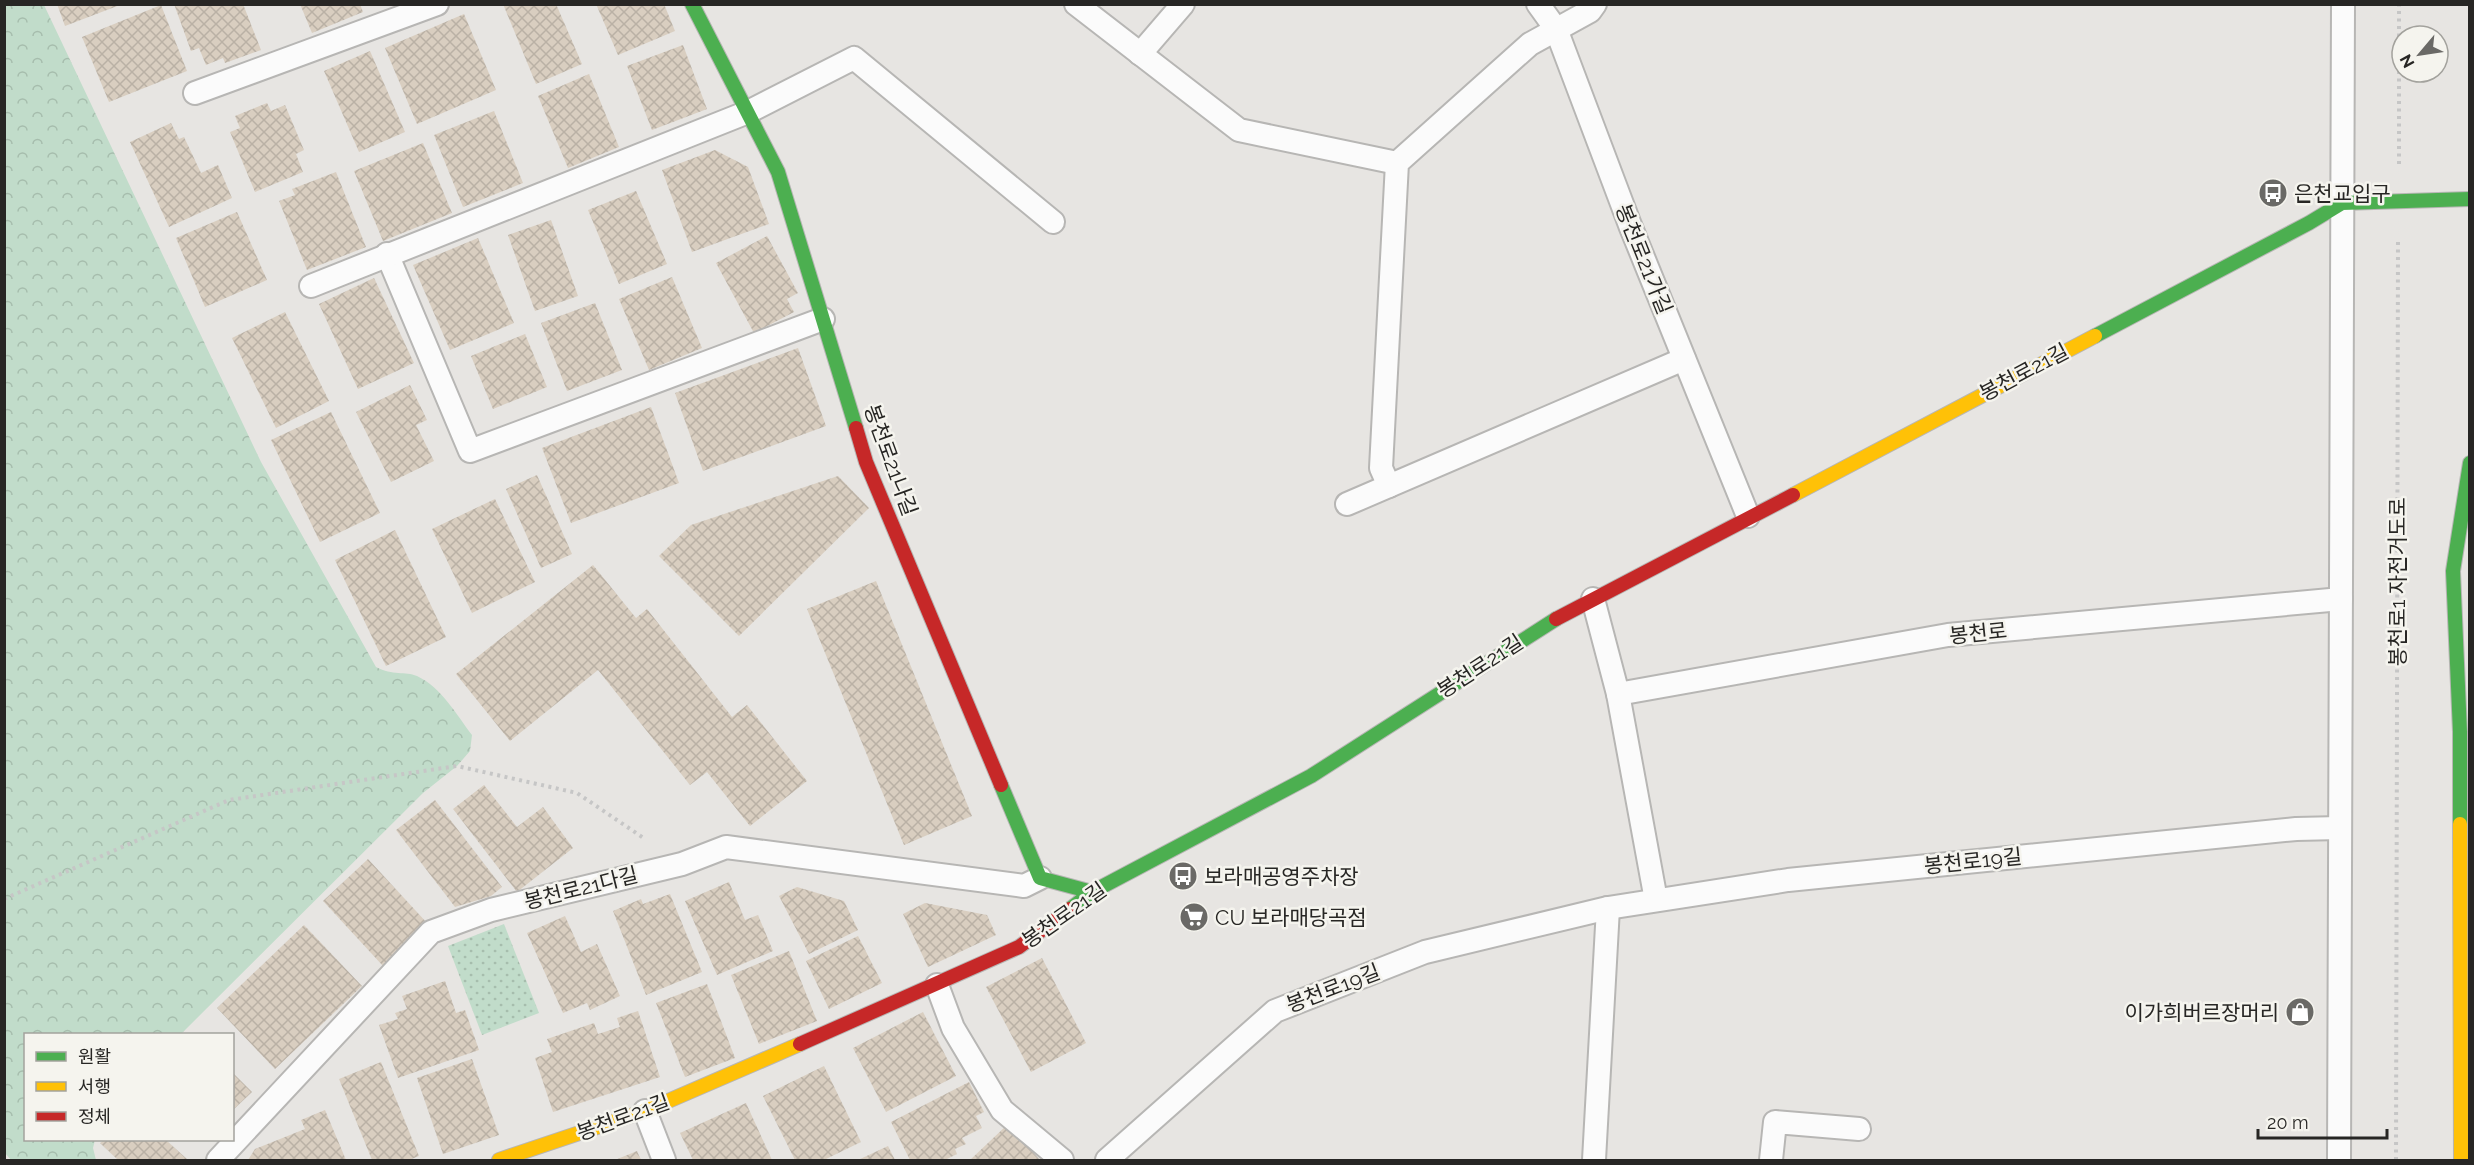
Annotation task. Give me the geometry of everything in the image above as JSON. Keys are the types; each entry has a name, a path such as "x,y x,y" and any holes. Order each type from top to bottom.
{"street":[{"name":"봉천로21나길","path":"692,4 778,172 866,462 1040,878"},
{"name":"봉천로21길","path":"499,1161 645,1112 938,985 1018,947 1092,892 1311,776 1538,629 1748,516 2310,223 2342,203 2469,199"},
{"path":"2461,1161 2460,732 2453,571 2469,463"},
{"path":"1040,878 1092,892"}],"lane":[{"path":"195,93 436,4"},
{"path":"1076,4 1239,130 1397,163"},
{"path":"1140,54 1183,4"},
{"name":"봉천로21가길","path":"1538,4 1556,29 1630,225 1748,516"},
{"path":"1389,486 1381,468 1397,163 1530,44 1590,11 1595,4"},
{"path":"2339,1161 2343,4"},
{"path":"312,286 387,254 748,112 854,58 1053,222"},
{"path":"387,254 470,451 823,319"},
{"path":"1347,504 1684,359"},
{"name":"봉천로","path":"1618,694 1948,635 2341,598"},
{"path":"1593,599 1618,694 1656,900"},
{"name":"봉천로19길","path":"1107,1161 1275,1011 1425,952 1608,908 1788,880 2296,829 2340,828"},
{"name":"봉천로21다길","path":"218,1161 431,932 491,910 682,864 726,847 1024,886 1040,878"},
{"path":"1594,1161 1608,908"},
{"path":"938,985 953,1028 1002,1110 1062,1161"},
{"path":"645,1112 664,1161"},
{"path":"1770,1161 1775,1122 1859,1129"}],"path":[{"name":"봉천로1 자전거도로","path":"2396,1161 2399,4"},
{"path":"4,899 229,800 457,766 577,793 682,864"}],"green space":[{"path":"4,5 44,5 261,462 376,667 388,672 417,676 426,681 448,702 472,735 470,751 457,766 423,793 182,1033 24,1033 24,1141 95,1141 93,1148 96,1160 11,1160 5,1153"},
{"path":"504,924 539,1013 482,1035 448,946"}],"building":[{"path":"57,4 120,4 120,5 65,26"},
{"path":"174,4 243,4 261,50 225,63 223,58 206,65 199,48 191,51"},
{"path":"300,4 360,4 363,12 312,33"},
{"path":"503,4 556,4 582,64 536,84"},
{"path":"596,4 664,4 675,31 618,55"},
{"path":"161,5 187,71 109,102 82,37"},
{"path":"464,14 496,90 417,124 385,48"},
{"path":"683,45 707,109 652,130 627,66"},
{"path":"370,51 405,132 359,152 324,71"},
{"path":"589,74 619,147 568,168 538,96"},
{"path":"267,103 271,111 285,105 304,150 296,154 303,172 255,192 230,132 240,128 235,116"},
{"path":"494,111 523,183 463,207 434,135"},
{"path":"171,123 179,139 184,137 201,173 218,165 232,198 169,227 130,142"},
{"path":"423,143 452,213 383,241 354,171"},
{"path":"715,150 748,167 769,224 692,252 662,170"},
{"path":"336,172 366,247 307,270 279,201 295,195 292,189"},
{"path":"636,191 667,264 619,284 588,210"},
{"path":"237,212 267,280 205,307 176,238"},
{"path":"551,220 578,296 535,311 508,235"},
{"path":"767,236 798,293 787,299 794,312 754,333 716,263"},
{"path":"478,238 514,323 450,350 413,265"},
{"path":"672,277 702,348 649,370 619,299"},
{"path":"374,278 414,363 358,389 319,304"},
{"path":"595,303 622,370 567,391 541,323"},
{"path":"285,312 329,401 276,428 232,338"},
{"path":"525,334 547,387 493,409 471,356"},
{"path":"798,348 826,426 703,471 675,393"},
{"path":"410,385 427,420 416,425 434,461 391,482 356,412"},
{"path":"651,407 679,483 571,523 542,448"},
{"path":"331,412 380,513 320,542 271,440"},
{"path":"537,475 572,554 541,568 506,489"},
{"path":"838,476 869,508 739,636 659,556 691,525"},
{"path":"495,499 535,582 472,613 432,529"},
{"path":"395,530 446,637 386,666 335,560"},
{"path":"593,565 636,618 647,609 732,717 747,705 807,781 750,826 707,772 690,785 598,670 510,741 456,674"},
{"path":"876,581 972,816 904,845 807,609"},
{"path":"484,785 517,827 543,807 573,848 517,892 453,809"},
{"path":"435,800 502,887 491,896 455,907 396,830"},
{"path":"368,859 428,924 383,966 323,901"},
{"path":"729,882 745,920 758,915 773,951 717,975 685,901"},
{"path":"797,887 844,901 858,930 809,954 779,896"},
{"path":"670,894 702,972 646,995 613,911 641,899 643,904"},
{"path":"925,903 987,915 996,935 928,967 903,914"},
{"path":"565,916 581,952 597,944 620,996 590,1010 587,1003 563,1013 527,933"},
{"path":"304,925 362,986 275,1069 217,1008"},
{"path":"858,936 882,983 829,1009 806,961"},
{"path":"789,951 817,1021 759,1044 731,975"},
{"path":"1042,958 1086,1043 1031,1072 986,987"},
{"path":"445,981 456,1013 465,1010 479,1050 398,1078 379,1025 398,1019 395,1013 407,1009 402,996"},
{"path":"707,984 735,1058 685,1077 656,1003"},
{"path":"638,1011 660,1077 553,1112 535,1058 552,1052 547,1039 594,1023 598,1034 620,1027 617,1018"},
{"path":"923,1012 956,1076 886,1112 853,1048"},
{"path":"472,1059 499,1135 443,1154 417,1078"},
{"path":"381,1062 419,1156 409,1160 372,1160 339,1079"},
{"path":"824,1066 861,1142 824,1160 795,1160 763,1096"},
{"path":"234,1074 252,1092 234,1109"},
{"path":"969,1082 984,1112 976,1116 982,1128 962,1138 966,1144 955,1149 957,1154 945,1160 910,1160 891,1122"},
{"path":"746,1103 772,1160 693,1160 680,1133"},
{"path":"325,1110 346,1160 248,1160 255,1149 305,1129 301,1120"},
{"path":"1007,1125 1040,1160 970,1160"},
{"path":"103,1141 167,1141 188,1160 118,1160 100,1143"},
{"path":"888,1146 895,1160 858,1160"},
{"path":"637,1151 641,1160 615,1160"}],"traffic: fast":[{"path":"692,4 778,172 856,428"},
{"path":"2095,336 2309,223 2342,203 2470,199"},
{"path":"2460,824 2460,732 2453,571 2470,463"},
{"path":"1070,909 1092,892 1311,776 1556,619"},
{"path":"1001,785 1040,878 1092,892"}],"traffic: slow":[{"path":"1793,495 2095,336"},
{"path":"2460,824 2461,1160"},
{"path":"499,1160 645,1111 800,1044"}],"traffic: jam":[{"path":"856,428 866,462 1001,785"},
{"path":"1556,619 1793,495"},
{"path":"800,1044 1019,947 1070,909"}],"place":[{"name":"은천교입구","path":"2273,193"},
{"name":"보라매공영주차장","path":"1183,876"},
{"name":"CU 보라매당곡점","path":"1194,917"},
{"name":"이가희버르장머리","path":"2300,1012"}]}
